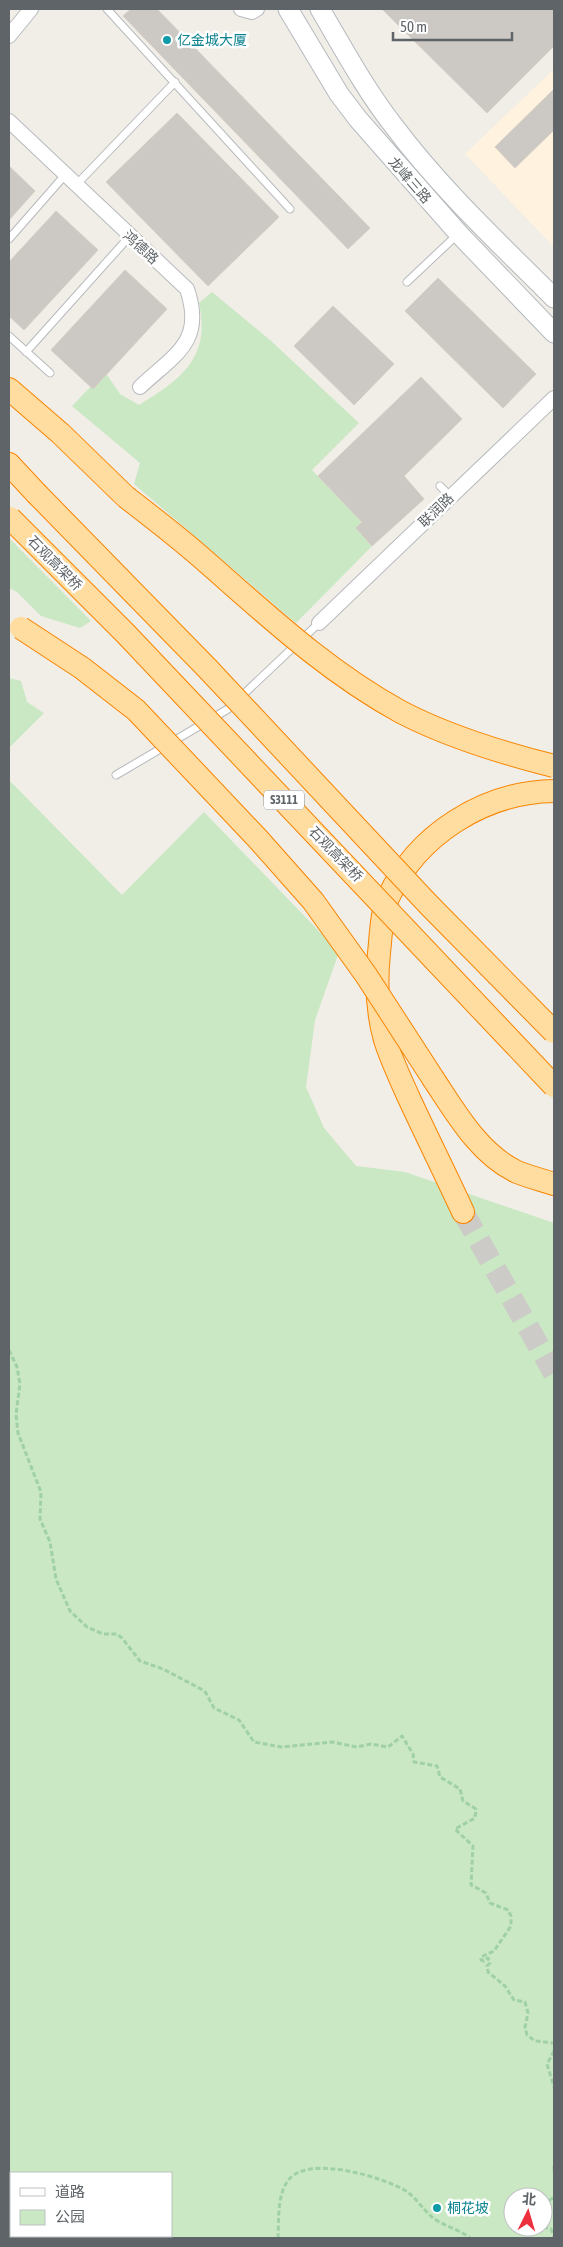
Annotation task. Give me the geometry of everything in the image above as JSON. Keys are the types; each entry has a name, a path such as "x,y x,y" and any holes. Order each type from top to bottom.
{"highway":[{"path":"9,389 60,433 126,497 202,558 286,634 342,676 402,712 450,734 506,754 554,766"},
{"name":"S3111","path":"9,464 208,670 428,904 554,1032"},
{"name":"石观高架桥","path":"9,518 126,634 554,1086"},
{"path":"21,628 82,668 136,710 258,839 313,901 366,975 460,1119 484,1148 516,1172 554,1184"},
{"path":"463,1212 420,1123 385,1040 378,1006 378,972 382,925 387,899 402,872 422,847 446,826 479,808 513,797 554,791"}],"main road":[{"name":"龙峰三路","path":"288,9 340,94 358,119 459,234 554,333"},
{"name":"龙峰三路","path":"320,9 358,74 392,125 453,194 554,298"}],"street":[{"path":"9,36 31,9"},
{"path":"241,9 252,12 257,9"},
{"name":"鸿德路","path":"9,121 129,237 187,289 191,301 194,324 191,334 186,342 140,387"},
{"name":"联润路","path":"319,623 554,398"}],"lane":[{"path":"107,9 290,209"},
{"path":"76,186 175,82"},
{"path":"9,239 65,175"},
{"path":"407,282 459,234"},
{"path":"26,352 129,237"},
{"path":"9,336 50,373"},
{"path":"440,486 450,496"},
{"path":"116,775 228,708 319,623"}],"path":[{"path":"9,1350 17,1367 20,1384 16,1414 18,1433 41,1492 40,1519 50,1542 56,1579 70,1611 87,1627 103,1634 117,1634 140,1661 163,1669 201,1689 214,1708 239,1720 254,1742 281,1747 332,1742 356,1747 371,1744 388,1747 402,1736 413,1754 414,1762 437,1766 440,1777 460,1789 463,1801 476,1808 475,1818 455,1829 472,1846 471,1885 486,1893 490,1903 508,1910 511,1916 511,1926 494,1951 481,1957 481,1960 484,1961 488,1958 490,1963 487,1966 490,1975 501,1982 514,2000 525,2002 528,2013 525,2027 527,2035 535,2041 554,2043"},
{"path":"554,2051 547,2064 554,2086"},
{"path":"554,2166 554,2174"},
{"path":"278,2238 282,2192 288,2181 296,2174 319,2169 342,2171 387,2181 408,2192 437,2220 470,2238"}],"shaded area":[{"path":"554,69 554,247 465,154"}],"green space":[{"path":"212,292 270,340 359,423 312,470 362,522 356,528 372,546 296,623 134,484 140,463 72,406 105,372 120,394 139,405 168,386 180,376 197,352 201,338 202,322 199,303"},
{"path":"9,538 91,621 80,628 41,616 17,592 9,588"},
{"path":"9,678 21,681 27,702 44,713 9,748"},
{"path":"9,780 122,895 204,812 339,952 315,1020 306,1087 324,1128 356,1166 405,1172 554,1223 554,2238 9,2238"}],"building":[{"path":"131,9 157,9 370,228 348,249 123,16"},
{"path":"382,9 554,9 554,46 487,113"},
{"path":"554,89 554,130 515,168 495,147"},
{"path":"177,113 279,217 208,286 106,182"},
{"path":"9,166 35,191 9,220"},
{"path":"56,211 98,250 24,330 9,316 9,262"},
{"path":"125,270 167,309 93,389 51,350"},
{"path":"438,278 536,374 503,408 405,311"},
{"path":"333,306 394,364 354,405 294,346"},
{"path":"421,377 462,419 404,476 424,499 372,546 356,528 362,522 318,476"}],"tunnel":[{"path":"463,1212 554,1373"}],"place":[{"name":"亿金城大厦","path":"167,40"},
{"name":"桐花坡","path":"437,2208"}]}
